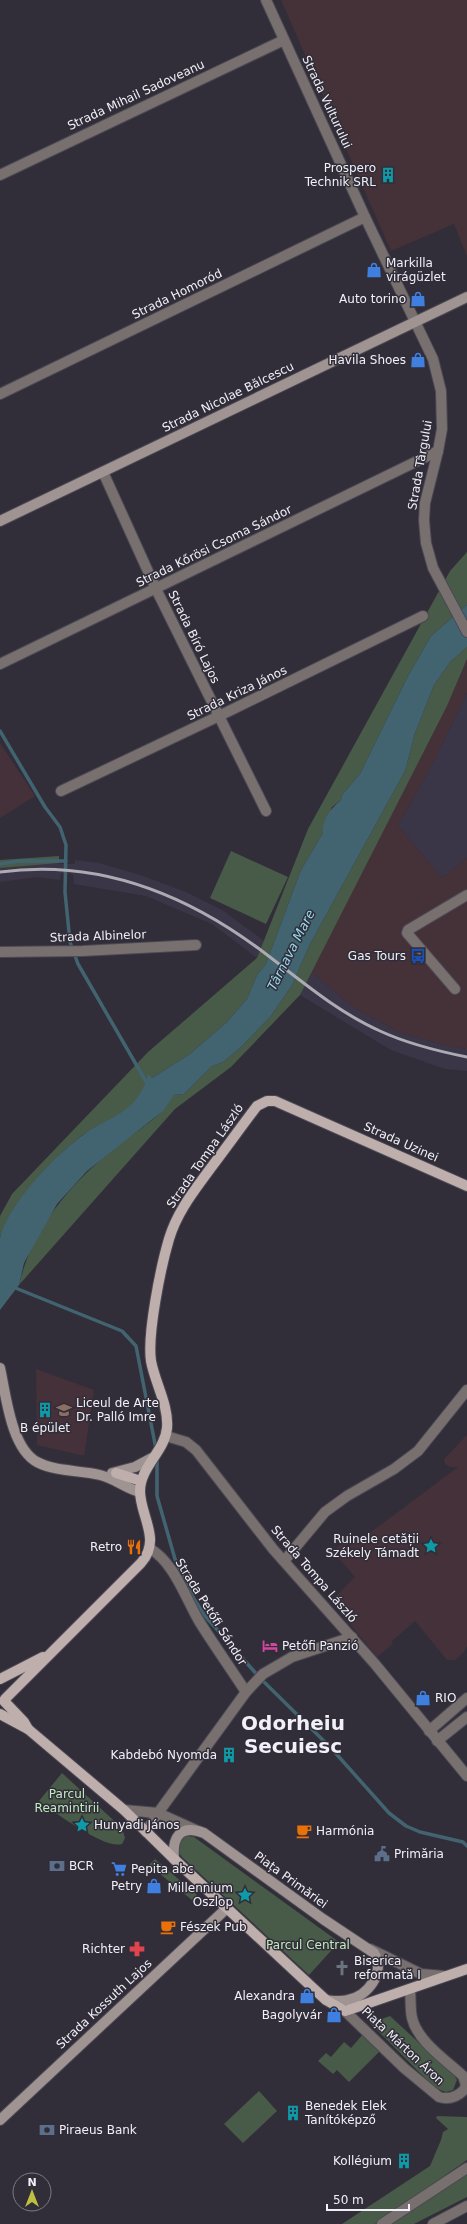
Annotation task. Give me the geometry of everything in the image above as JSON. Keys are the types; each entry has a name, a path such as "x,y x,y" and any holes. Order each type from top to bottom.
{"main road":[{"name":"Strada Nicolae Bălcescu","path":"0,521 417,322 467,296"},
{"name":"Strada Tompa László","path":"152,1458 166,1436 166,1415 151,1360 151,1333 161,1276 175,1221 185,1203 261,1102 275,1101 325,1122"},
{"name":"Strada Uzinei","path":"325,1122 467,1186"},
{"path":"0,1368 19,1444 26,1454 38,1462 63,1470 94,1474 115,1480 140,1492"},
{"path":"94,1474 116,1472 135,1467 152,1458"},
{"path":"3,1702 141,1563 149,1548 150,1531 140,1492 141,1481 152,1458"},
{"path":"116,1472 141,1481"},
{"path":"0,1679 50,1653"},
{"path":"0,1682 5,1688 3,1702"},
{"path":"3,1702 24,1722 28,1730"},
{"path":"0,1714 28,1730 124,1810 174,1859 326,2000 345,2011"},
{"path":"174,1859 173,1845 177,1836 184,1831 198,1831"},
{"name":"Piața Primăriei","path":"198,1831 209,1836 323,1919 370,1949"},
{"name":"Strada Kossuth Lajos","path":"0,2120 227,1908"},
{"path":"326,2000 342,2001 353,1999 360,1995 371,1984 376,1976 378,1967 376,1957 370,1949"},
{"name":"Piața Primăriei","path":"345,2011 410,1990 467,1969"}],"street":[{"name":"Strada Vulturului","path":"266,0 365,217 417,322"},
{"name":"Strada Mihail Sadoveanu","path":"0,175 284,40"},
{"name":"Strada Homoród","path":"0,394 365,217"},
{"name":"Strada Târgului","path":"417,322 433,359 441,391 442,429 438,452 425,503 424,529 433,568 467,632"},
{"name":"Strada Kőrösi Csoma Sándor","path":"0,664 438,452"},
{"name":"Strada Bíró Lajos","path":"103,472 156,589 266,811"},
{"name":"Strada Kriza János","path":"61,791 219,716 423,616"},
{"path":"455,989 407,933 408,930 467,895"},
{"name":"Strada Albinelor","path":"0,952 82,951 196,945"},
{"path":"284,1561 325,1512 347,1496 394,1469 418,1451 467,1390"},
{"name":"Strada Tompa László","path":"166,1436 186,1442 196,1450 284,1561 352,1637 467,1776"},
{"name":"Strada Petőfi Sándor","path":"149,1548 157,1553 168,1567 199,1620 246,1692"},
{"path":"146,1832 246,1692 260,1678 306,1651 352,1637"},
{"path":"429,1731 467,1698"},
{"path":"437,1741 467,1717"},
{"name":"Piața Primăriei","path":"124,1810 158,1814 198,1831"},
{"name":"Piața Primăriei","path":"370,1949 421,1974 437,1976 452,1975"},
{"name":"Piața Márton Áron","path":"345,2011 404,2068 439,2097 450,2098 466,2091 463,2076 423,2038 416,2028 412,2018 410,1990"},
{"path":"382,2224 467,2168"},
{"path":"433,2224 467,2206"}],"shaded area":[{"path":"281,0 467,0 467,256 454,224 391,251"},
{"path":"467,659 467,693 433,763 398,826 442,878 467,858 467,1049 448,1046 401,1033 353,1007 311,972 447,706"},
{"path":"467,693 467,858 442,878 398,826 433,763"},
{"path":"0,743 35,796 0,818"},
{"path":"75,860 99,863 140,875 186,892 222,910 264,941 257,958 212,924 146,896 74,884 73,874 61,873 60,880 37,877 0,882 0,868 39,863 75,864"},
{"path":"311,972 353,1007 401,1033 448,1046 467,1049 467,1071 445,1069 391,1050 300,995"},
{"name":"Liceul de Arte Dr. Palló Imre","path":"36,1369 94,1390 84,1456 37,1445"},
{"path":"467,1435 467,1646 464,1652 455,1660 447,1660 415,1621 392,1641 393,1644 377,1657 331,1601 355,1577 333,1551 350,1536 359,1541 458,1467 450,1467 445,1464 444,1459"}],"green space":[{"path":"467,552 467,605 431,636 407,678 360,774 342,795 341,800 332,807 323,833 301,870 266,964 257,975 247,999 227,1022 190,1054 152,1078 148,1075 142,1094 138,1100 126,1110 79,1138 57,1158 21,1198 4,1226 0,1238 0,1216 12,1194 148,1052 257,958 308,829 450,571"},
{"path":"467,647 467,659 447,706 300,995 231,1067 175,1109 19,1285 33,1244 56,1207 70,1190 101,1160 156,1117 174,1095 184,1094 212,1066 223,1062 241,1047 271,1016 292,985 310,944 405,771 415,733 434,685 450,662"},
{"path":"231,851 288,877 266,924 210,898"},
{"path":"59,856 59,863 0,868 0,860"},
{"name":"Parcul Reamintirii","path":"62,1773 122,1828 125,1838 122,1844 114,1844 92,1836 67,1821 39,1801"},
{"name":"Parcul Central","path":"183,1835 194,1837 339,1942 309,1975 182,1857 179,1853 177,1844"},
{"path":"155,1859 197,1895 192,1900 149,1865"},
{"path":"390,2016 454,2075 457,2080 453,2090 446,2092 435,2088 370,2023"},
{"path":"364,2033 382,2049 349,2082 337,2070 333,2074 318,2061 326,2053 331,2057 344,2042 351,2048"},
{"path":"259,2091 277,2111 243,2143 224,2124"},
{"path":"437,2116 467,2117 467,2160 375,2224 342,2224 430,2166 443,2132 448,2129 436,2118"},
{"path":"467,2173 467,2197 414,2224 392,2224"}],"water":[{"name":"Târnava Mare","path":"467,605 467,647 450,662 434,685 415,733 405,771 310,944 292,985 271,1016 241,1047 223,1062 212,1066 184,1094 174,1095 163,1111 87,1171 57,1204 24,1263 19,1285 0,1310 0,1238 11,1212 32,1184 69,1146 90,1130 121,1113 137,1098 143,1088 148,1074 152,1078 190,1054 227,1022 247,999 257,975 266,964 301,870 323,833 325,819 334,806 341,800 342,795 360,774 407,678 431,636"}],"waterway":[{"path":"0,731 45,807 60,827 66,845 65,892 70,942 78,964 148,1085"},
{"path":"0,864 19,861 66,861"},
{"path":"13,1287 122,1331 136,1346 156,1449"},
{"path":"157,1457 157,1496 175,1559 194,1599 205,1616 260,1678 331,1748 389,1813 406,1826 420,1832 463,1842 467,1846"}],"railway":[{"path":"0,872 35,869 70,871 103,876 136,884 168,896 229,928 332,1004 363,1023 391,1036 412,1043 434,1050 467,1057"}],"place":[{"name":"Prospero Technik SRL","path":"388,175"},
{"name":"Markilla virágüzlet","path":"374,270"},
{"name":"Auto torino","path":"418,299"},
{"name":"Havila Shoes","path":"418,360"},
{"name":"Gas Tours","path":"418,956"},
{"name":"B épület","path":"45,1410"},
{"name":"Liceul de Arte Dr. Palló Imre","path":"64,1410"},
{"name":"Ruinele cetății Székely Támadt","path":"431,1546"},
{"name":"Retro","path":"134,1547"},
{"name":"Petőfi Panzió","path":"270,1646"},
{"name":"RIO","path":"423,1698"},
{"name":"Kabdebó Nyomda","path":"229,1755"},
{"name":"Hunyadi János","path":"82,1825"},
{"name":"Harmónia","path":"304,1831"},
{"name":"Primăria","path":"382,1854"},
{"name":"BCR","path":"57,1866"},
{"name":"Pepita abc","path":"119,1869"},
{"name":"Petry","path":"154,1886"},
{"name":"Millennium Oszlop","path":"245,1895"},
{"name":"Fészek Pub","path":"168,1927"},
{"name":"Richter","path":"137,1949"},
{"name":"Biserica reformată I","path":"342,1968"},
{"name":"Alexandra","path":"307,1996"},
{"name":"Bagolyvár","path":"334,2015"},
{"name":"Benedek Elek Tanítóképző","path":"293,2113"},
{"name":"Piraeus Bank","path":"47,2130"},
{"name":"Kollégium","path":"404,2161"}],"district":[{"name":"Odorheiu Secuiesc","path":"293,1734"}]}
